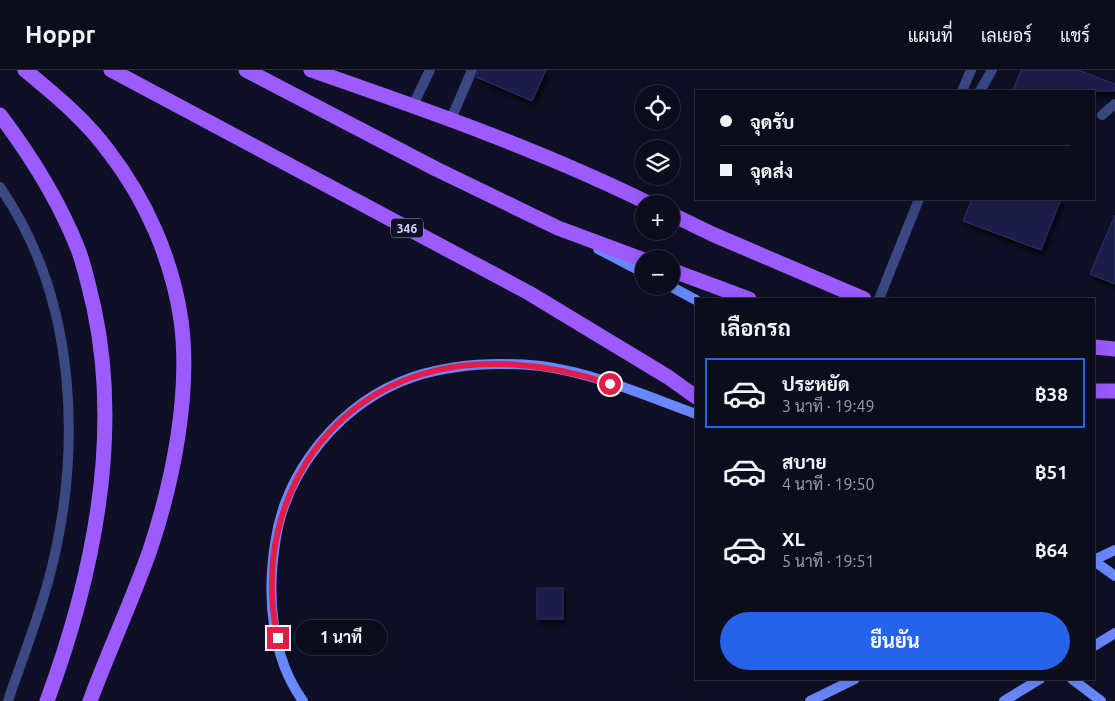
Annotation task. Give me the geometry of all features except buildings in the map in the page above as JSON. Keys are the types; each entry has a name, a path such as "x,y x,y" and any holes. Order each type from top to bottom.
{"main road":[{"path":"26,70 79,117 108,150 130,181 163,249 173,281 181,320 182,403 168,484 150,550 90,701"},
{"name":"346","path":"110,70 529,293 695,396"},
{"path":"246,70 436,169 558,228 635,268"},
{"path":"311,70 451,119 602,180 635,196"},
{"path":"0,115 19,141 60,209 78,250 100,336 104,382 105,440 100,495 79,603 47,701"},
{"path":"680,218 862,298"},
{"path":"558,228 635,257"},
{"path":"680,273 746,298"},
{"path":"680,291 695,299"},
{"path":"1095,347 1115,349"},
{"path":"303,701 288,674 275,626 271,581 276,533 292,486 318,444 333,428 361,406 398,384 431,372 470,366 513,364 542,366 586,376 695,414"},
{"path":"1095,391 1115,391"},
{"path":"1095,560 1115,550"},
{"path":"1095,562 1115,576"},
{"path":"1095,645 1115,633"},
{"path":"810,701 853,680"},
{"path":"1004,701 1038,680"},
{"path":"1073,680 1101,701"}],"street":[{"path":"413,105 430,70"},
{"path":"451,119 472,70"},
{"path":"962,90 971,70"},
{"path":"981,90 992,70"},
{"path":"1102,115 1115,104"},
{"path":"0,187 32,244 49,291 62,350 68,402 68,462 61,526 48,583 8,701"},
{"path":"879,298 919,200"}],"route":[{"path":"278,638 272,606 271,581 276,533 283,510 292,486 318,444 350,414 382,392 398,384 431,372 450,368 513,364 542,366 594,378 610,384"}]}
